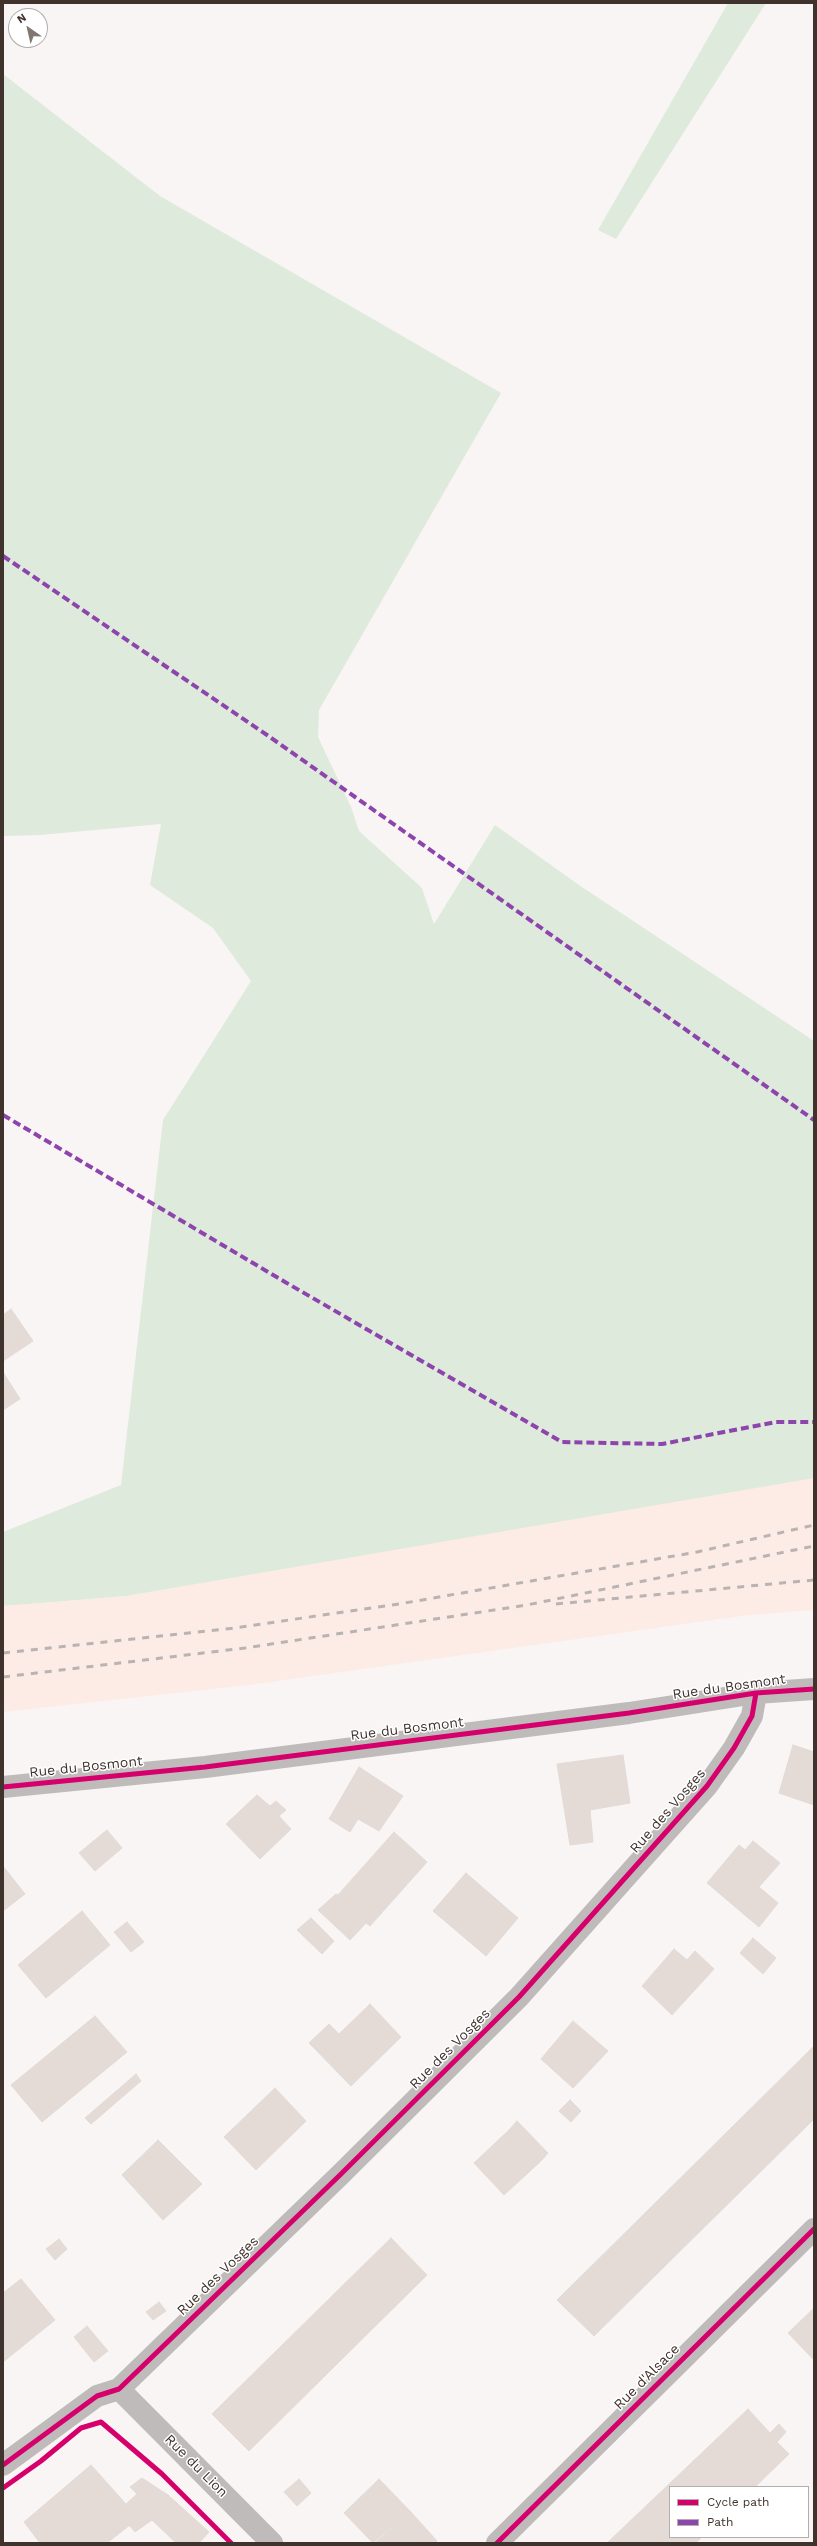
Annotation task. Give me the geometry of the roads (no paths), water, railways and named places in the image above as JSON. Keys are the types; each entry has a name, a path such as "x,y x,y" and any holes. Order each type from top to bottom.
{"street":[{"name":"Rue du Bosmont","path":"3,1787 205,1767 629,1713 756,1693 814,1688"},
{"name":"Rue des Vosges","path":"118,2389 341,2174 519,1997 707,1786 734,1748 752,1716 756,1693"},
{"name":"Rue d'Alsace","path":"497,2543 814,2228"},
{"path":"3,2465 97,2396 118,2389"},
{"name":"Rue du Lion","path":"118,2389 272,2543"}],"railway":[{"path":"3,1653 234,1628 399,1604 697,1552 814,1525"},
{"path":"3,1677 245,1648 527,1605 814,1546"},
{"path":"556,1604 814,1580"}]}
